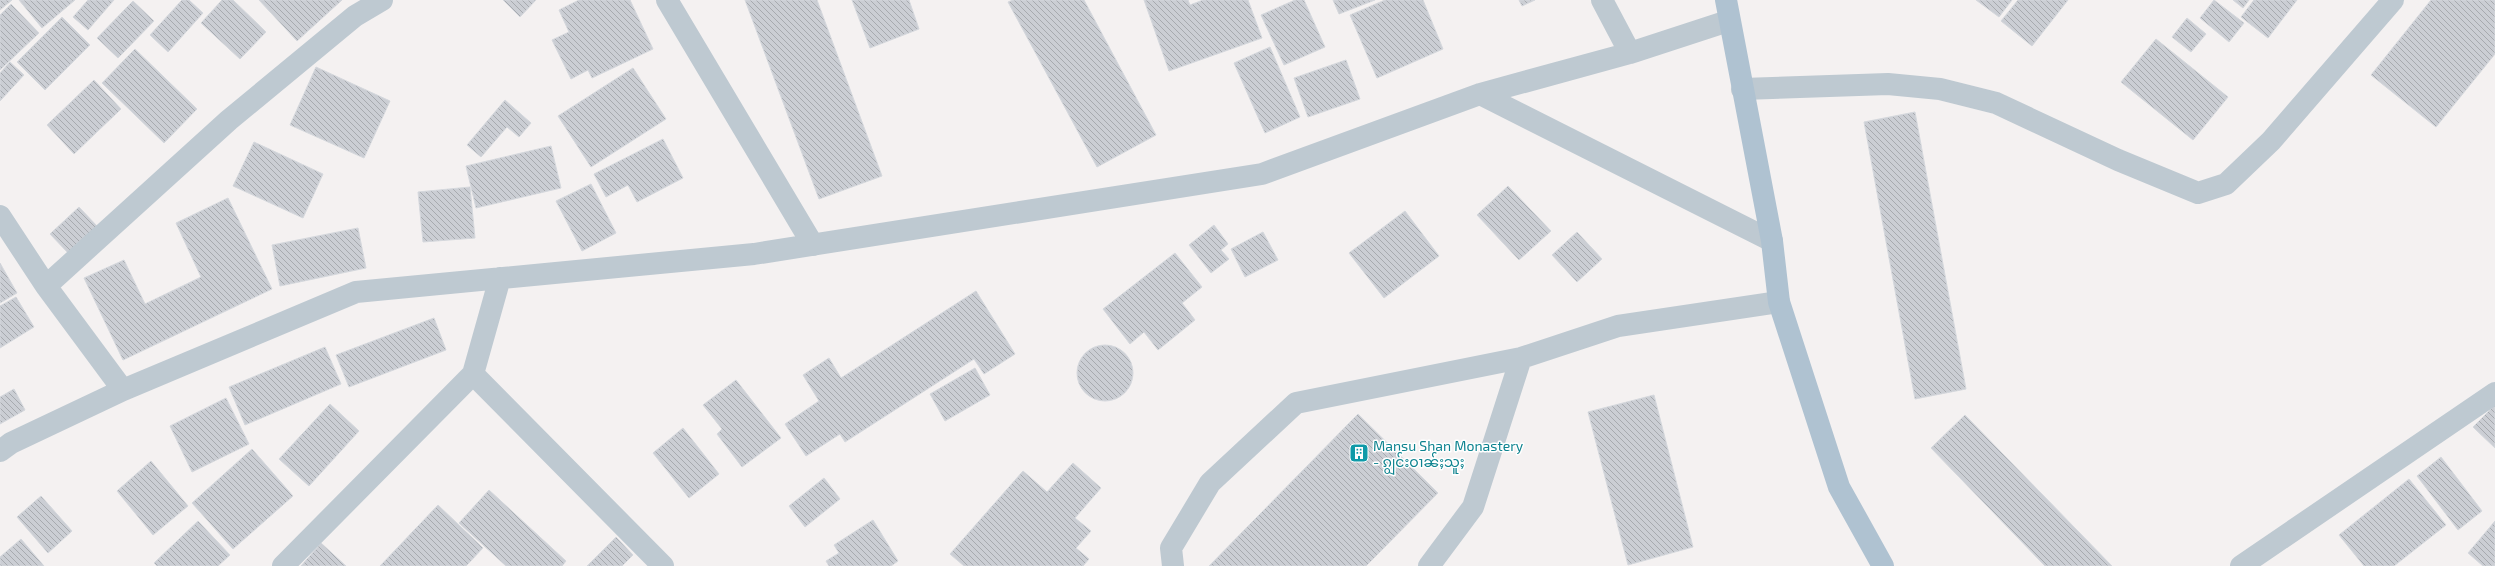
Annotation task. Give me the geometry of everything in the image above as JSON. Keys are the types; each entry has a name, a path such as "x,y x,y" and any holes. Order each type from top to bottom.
{"main road":[{"path":"1726,0 1728,21 1772,241 1779,302 1839,487 1883,566"}],"street":[{"path":"46,286 229,120 355,16 382,0"},
{"path":"667,0 813,245"},
{"path":"1602,0 1630,53"},
{"path":"1742,89 1888,84 1940,89 1996,104 2118,160 2198,193 2226,184 2271,141 2393,0"},
{"path":"0,451 11,443 122,390 356,292 754,254 1262,174 1480,94 1630,53 1728,21"},
{"path":"1480,94 1772,241"},
{"path":"0,216 46,286 122,390"},
{"path":"283,566 473,374 500,278"},
{"path":"1174,566 1171,548 1210,483 1296,403 1521,358 1618,326 1779,302"},
{"path":"1429,566 1472,507 1521,358"},
{"path":"473,374 663,566"},
{"path":"2241,566 2495,393"}],"building":[{"path":"0,0 12,0 0,10"},
{"path":"19,0 75,0 42,28"},
{"path":"88,0 114,0 88,30 73,17"},
{"path":"182,0 189,0 203,13 168,52 150,35"},
{"path":"222,0 233,0 266,32 240,59 201,23"},
{"path":"259,0 342,0 297,41"},
{"path":"503,0 536,0 520,17"},
{"path":"579,0 630,0 653,49 592,78 588,70 571,79 552,40 569,32 559,10"},
{"path":"745,0 817,0 882,176 819,199"},
{"path":"852,0 909,0 919,29 870,48"},
{"path":"1013,0 1084,0 1156,135 1097,167 1008,2"},
{"path":"1144,0 1188,0 1190,5 1203,0 1248,0 1262,38 1169,71"},
{"path":"1295,0 1304,0 1325,47 1284,65 1261,15"},
{"path":"1333,0 1375,0 1339,14"},
{"path":"1385,0 1423,0 1443,49 1377,78 1350,15"},
{"path":"1519,0 1535,0 1522,6"},
{"path":"1976,0 2012,0 1999,17"},
{"path":"2018,0 2068,0 2032,46 2001,21"},
{"path":"2214,0 2244,23 2229,42 2200,18"},
{"path":"2233,0 2249,0 2243,8"},
{"path":"2254,0 2297,0 2268,38 2241,17"},
{"path":"2431,0 2495,0 2495,54 2436,127 2371,75"},
{"path":"133,1 154,21 118,58 97,38"},
{"path":"11,4 39,33 0,70 0,15"},
{"path":"62,17 90,45 45,90 17,62"},
{"path":"2187,18 2206,34 2191,52 2172,37"},
{"path":"2156,39 2228,97 2193,140 2121,82"},
{"path":"1270,47 1300,117 1265,133 1234,63"},
{"path":"135,49 197,109 164,143 102,83"},
{"path":"1346,60 1360,99 1308,117 1294,78"},
{"path":"10,62 24,75 0,101 0,73"},
{"path":"316,67 390,101 364,158 290,125"},
{"path":"633,68 666,119 591,167 558,116"},
{"path":"94,80 121,109 74,154 47,125"},
{"path":"505,100 531,123 519,137 507,127 481,157 467,145"},
{"path":"1915,112 1966,389 1915,399 1864,122"},
{"path":"663,139 683,178 637,202 628,185 606,197 594,174"},
{"path":"254,142 323,174 303,218 233,186"},
{"path":"551,146 561,188 476,208 466,166"},
{"path":"591,184 616,233 582,251 556,201"},
{"path":"1508,186 1551,231 1519,260 1477,215"},
{"path":"470,187 475,238 423,242 418,192"},
{"path":"228,198 272,289 123,360 84,278 124,260 145,304 201,277 176,223"},
{"path":"79,207 97,226 69,254 50,234"},
{"path":"1405,211 1439,256 1384,298 1349,253"},
{"path":"1214,225 1228,244 1221,250 1229,259 1211,273 1189,245"},
{"path":"358,228 366,268 280,286 272,245"},
{"path":"1263,232 1278,260 1245,277 1231,249"},
{"path":"1577,232 1602,259 1577,282 1552,255"},
{"path":"1175,253 1202,287 1182,303 1195,320 1158,350 1144,332 1130,344 1103,309"},
{"path":"0,263 17,293 0,303"},
{"path":"976,291 1015,354 984,374 974,359 845,442 840,434 806,456 785,424 819,401 803,375 829,358 841,378"},
{"path":"16,297 34,327 0,348 0,306"},
{"path":"434,318 446,350 349,387 336,355"},
{"path":"1105,345 1120,350 1128,358 1133,373 1128,388 1120,396 1105,401 1090,396 1082,388 1077,373 1082,358 1090,350"},
{"path":"325,347 341,384 245,425 229,387"},
{"path":"975,368 990,395 945,421 930,394"},
{"path":"736,380 781,438 742,467 717,434 722,429 703,405"},
{"path":"14,389 25,410 0,424 0,397"},
{"path":"1654,395 1693,547 1628,565 1588,412"},
{"path":"226,398 249,444 192,472 170,426"},
{"path":"330,404 359,431 309,486 279,459"},
{"path":"2495,405 2495,448 2473,427"},
{"name":"Mansu Shan Monastery - ၵျွင်းဝၢၼ်ႈသူႈ","path":"1358,414 1438,493 1366,566 1209,566"},
{"path":"1965,415 2112,566 2045,566 1931,448"},
{"path":"683,428 719,474 689,498 653,453"},
{"path":"252,449 293,496 233,549 192,503"},
{"path":"2441,457 2482,511 2458,530 2417,476"},
{"path":"151,461 188,506 153,535 117,491"},
{"path":"1073,463 1101,488 1075,518 1091,531 1076,548 1089,559 1083,566 964,566 950,554 1023,471 1047,492"},
{"path":"824,478 840,499 805,527 789,506"},
{"path":"2409,479 2446,525 2394,566 2364,566 2339,535"},
{"path":"489,490 566,561 562,566 506,566 459,523"},
{"path":"41,496 72,531 48,553 17,517"},
{"path":"438,505 483,548 466,566 380,566"},
{"path":"873,520 898,561 891,566 829,566 826,561 839,553 834,545"},
{"path":"198,521 230,555 218,566 157,566 154,563"},
{"path":"2495,521 2495,566 2483,566 2468,553"},
{"path":"616,537 633,555 622,566 587,566"},
{"path":"21,539 44,566 0,566 0,557"},
{"path":"321,543 346,566 301,566"}],"place":[{"name":"Mansu Shan Monastery - ၵျွင်းဝၢၼ်ႈသူႈ","path":"1359,453"}]}
